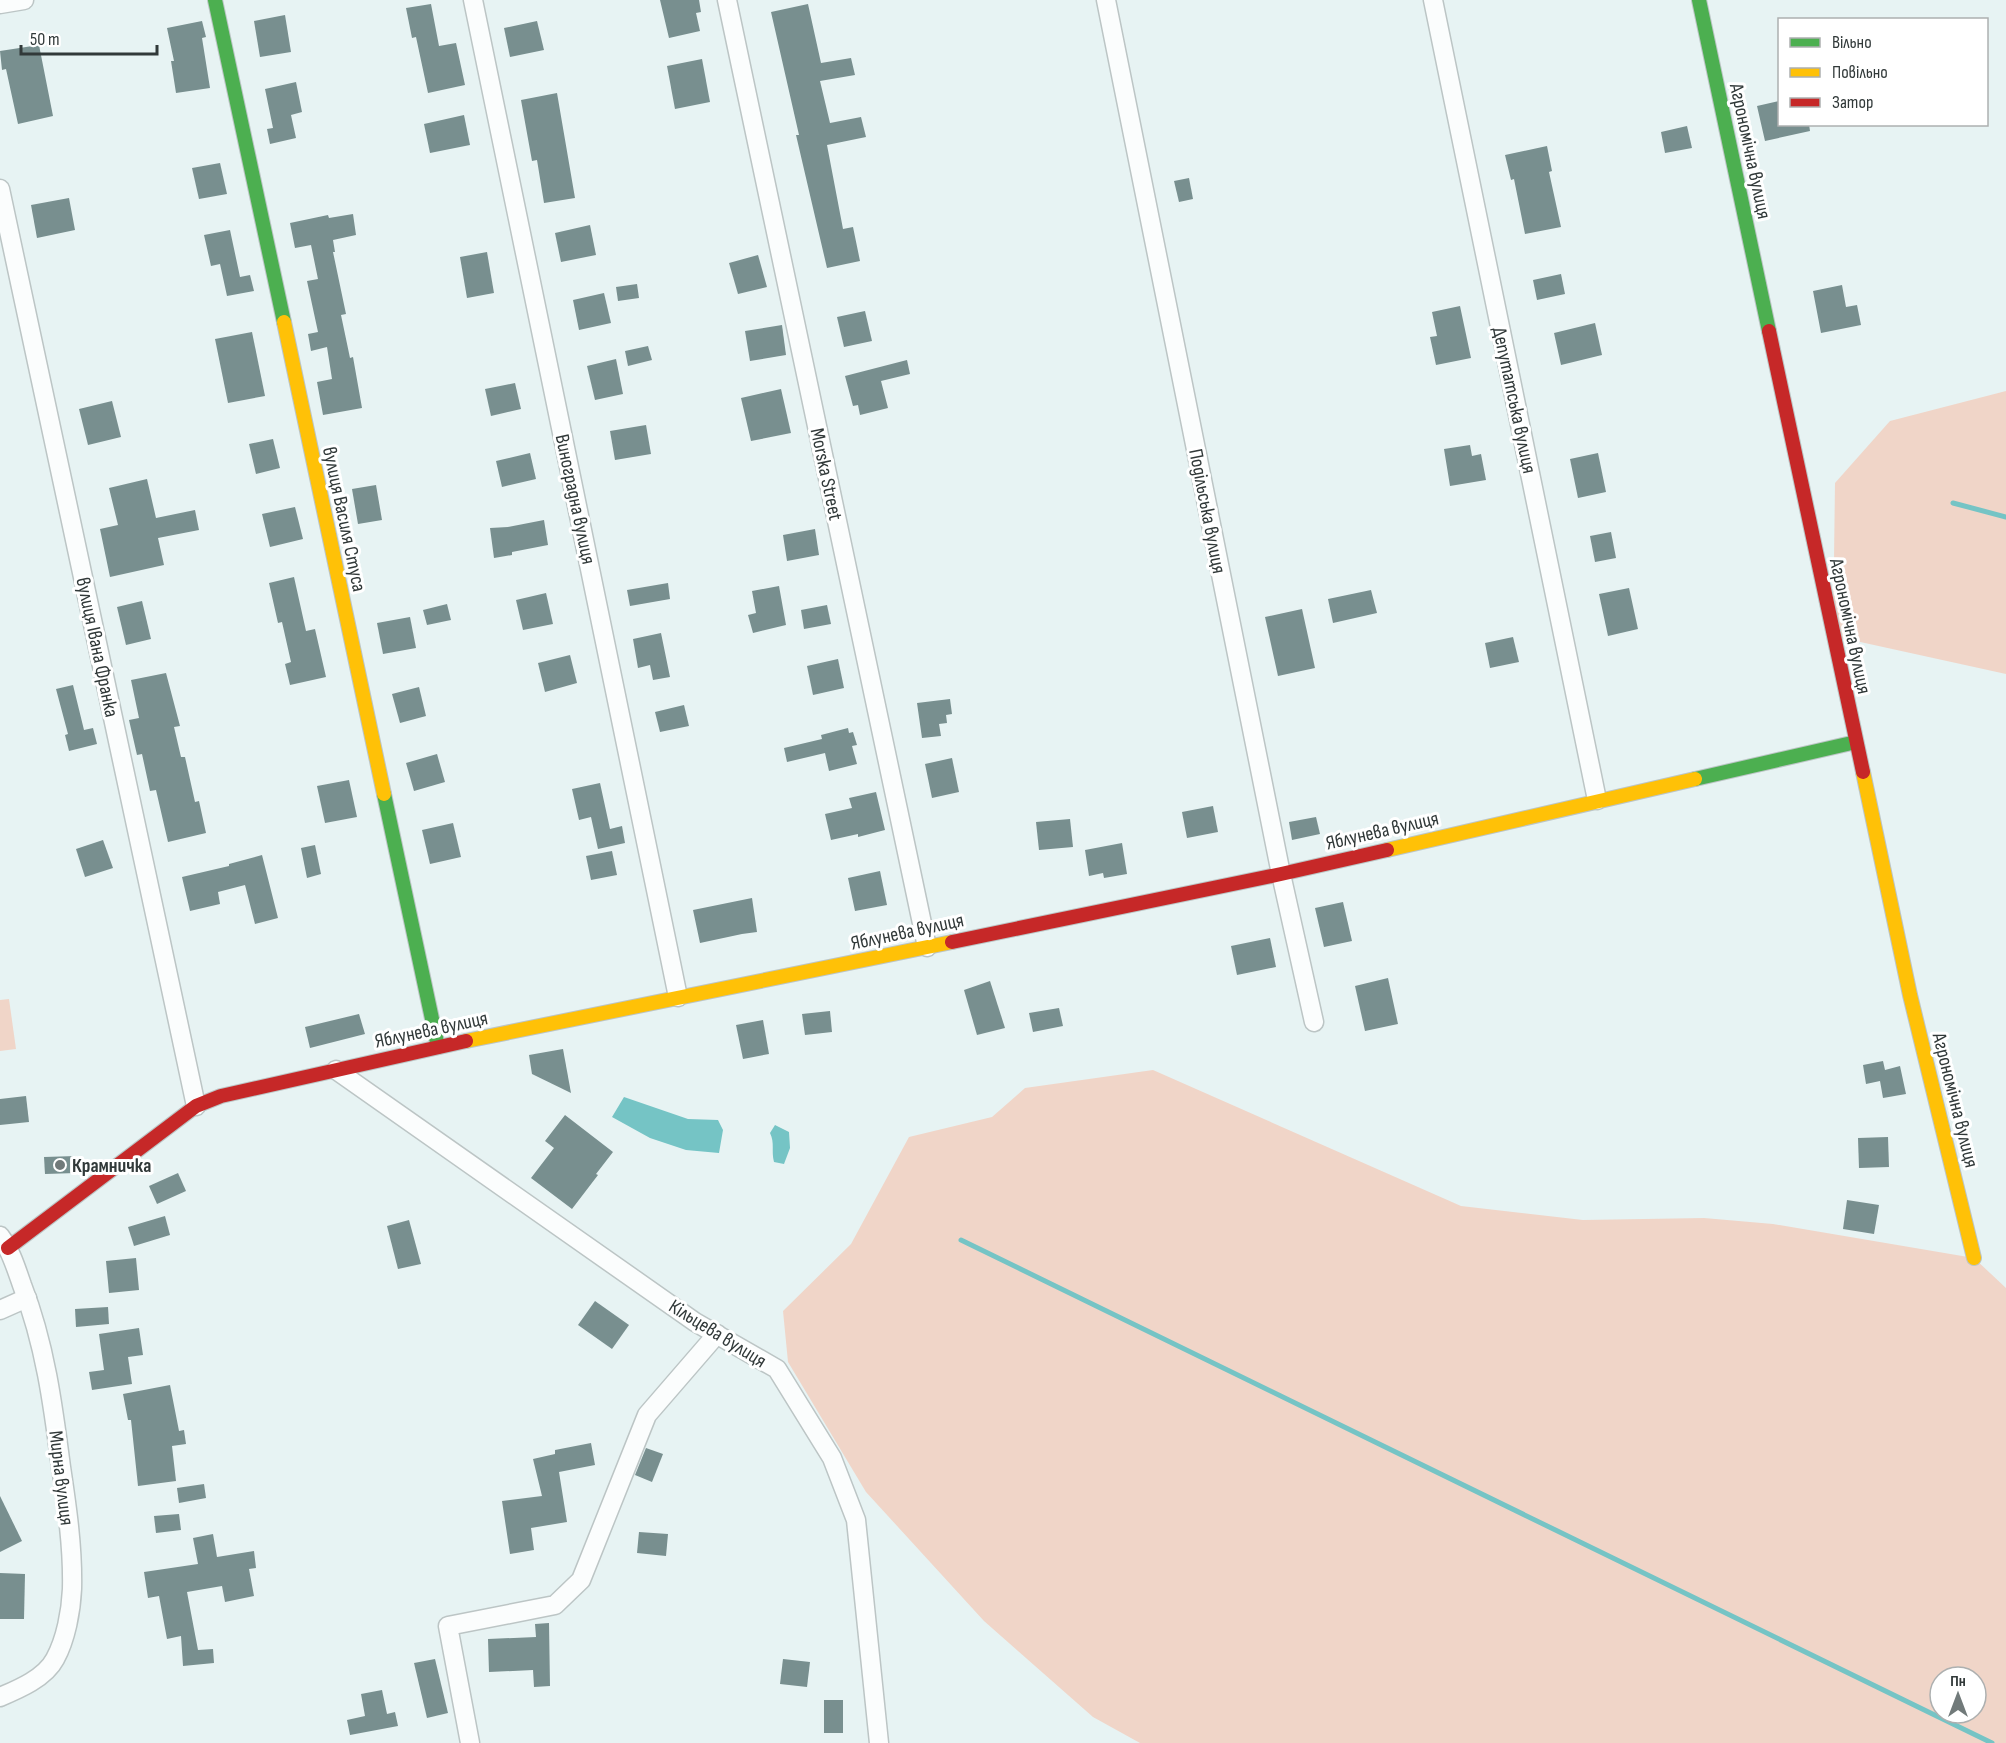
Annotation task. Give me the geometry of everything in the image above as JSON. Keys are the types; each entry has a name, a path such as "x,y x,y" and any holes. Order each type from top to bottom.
{"street":[{"path":"0,4 24,0"},
{"name":"вулиця Василя Стуса","path":"215,0 438,1047"},
{"name":"Виноградна вулиця","path":"473,0 678,997"},
{"name":"Morska Street","path":"727,0 927,947"},
{"name":"Подільська вулиця","path":"1106,0 1281,874 1314,1022"},
{"name":"Депутатська вулиця","path":"1433,0 1597,800"},
{"name":"Агрономічна вулиця","path":"1699,0 1910,996 1974,1258"},
{"name":"вулиця Івана Франка","path":"0,189 196,1106"},
{"name":"Яблунева вулиця","path":"4,1242 196,1106 221,1096 438,1047 1281,874 1856,742"},
{"name":"Кільцева вулиця","path":"336,1070 695,1322 777,1369 832,1458 856,1520 879,1743"},
{"name":"Мирна вулиця","path":"0,1697 38,1678 55,1661 63,1639 72,1592 68,1520 52,1400 42,1346 27,1298 4,1242"},
{"path":"0,1310 27,1298"},
{"path":"470,1743 448,1626 555,1605 581,1580 646,1415 717,1334"}],"shaded area":[{"path":"2006,391 2006,674 1833,636 1835,483 1890,421"},
{"path":"9,999 16,1049 0,1051 0,1000"},
{"path":"1153,1070 1461,1206 1583,1220 1704,1218 1773,1224 1974,1258 2006,1288 2006,1743 1140,1743 1093,1717 984,1621 866,1492 788,1362 783,1311 851,1244 909,1137 992,1117 1025,1088"}],"water":[{"path":"624,1097 688,1119 718,1120 723,1130 719,1153 686,1150 650,1138 612,1117"},
{"path":"775,1125 789,1132 790,1148 784,1164 774,1162 770,1133"}],"building":[{"path":"660,0 699,0 701,12 696,13 700,31 669,38"},
{"path":"431,4 439,46 456,43 465,85 428,93 416,37 412,38 406,8"},
{"path":"808,4 821,63 851,58 855,75 820,81 830,123 861,117 866,137 827,145 843,229 853,227 860,261 827,268 796,135 799,135 771,12"},
{"path":"285,15 291,52 260,57 254,21"},
{"path":"202,21 206,37 202,38 210,88 176,93 171,61 174,61 167,28"},
{"path":"537,21 544,50 510,57 504,28"},
{"path":"39,45 53,116 18,124 6,69 2,70 0,51"},
{"path":"702,59 710,102 675,109 667,66"},
{"path":"296,82 302,112 291,115 296,138 270,144 267,129 273,128 265,89"},
{"path":"557,93 575,198 544,203 537,160 532,161 521,100"},
{"path":"1778,101 1778,126 1809,126 1810,131 1765,141 1757,106"},
{"path":"464,115 470,145 430,153 424,124"},
{"path":"1687,126 1692,148 1665,153 1661,132"},
{"path":"1547,146 1552,171 1549,172 1561,227 1525,234 1514,179 1511,180 1505,155"},
{"path":"220,163 227,194 199,199 192,168"},
{"path":"1189,178 1193,199 1179,202 1174,181"},
{"path":"69,198 75,230 37,238 31,205"},
{"path":"353,214 356,235 333,240 335,252 333,252 346,314 341,315 350,358 353,357 362,408 323,415 317,382 332,379 327,347 311,351 308,334 318,332 307,281 318,279 311,245 295,248 290,223 328,215 329,218"},
{"path":"590,225 596,255 561,262 555,233"},
{"path":"230,230 240,277 250,275 254,291 227,296 220,264 211,266 204,235"},
{"path":"487,252 494,293 467,298 460,257"},
{"path":"758,255 767,287 738,294 729,263"},
{"path":"1561,274 1565,294 1537,300 1533,280"},
{"path":"637,284 639,298 618,301 616,287"},
{"path":"1842,285 1846,307 1857,305 1861,325 1821,333 1813,291"},
{"path":"604,293 611,323 579,330 573,300"},
{"path":"1460,306 1471,358 1436,365 1430,337 1437,336 1432,312"},
{"path":"865,311 872,341 844,347 837,317"},
{"path":"1595,323 1602,355 1561,365 1554,333"},
{"path":"782,325 786,355 750,361 745,331"},
{"path":"252,332 265,396 228,403 215,339"},
{"path":"648,346 652,360 628,366 625,351"},
{"path":"616,359 623,394 595,400 587,366"},
{"path":"907,360 910,374 881,381 888,408 860,415 858,405 853,406 845,376"},
{"path":"515,383 521,409 491,416 485,389"},
{"path":"781,389 791,433 751,441 741,398"},
{"path":"112,401 121,437 88,445 79,409"},
{"path":"646,425 651,454 615,460 610,431"},
{"path":"273,439 280,468 256,474 249,444"},
{"path":"1470,445 1472,456 1481,454 1486,480 1450,486 1444,449"},
{"path":"530,453 536,479 502,487 496,461"},
{"path":"1598,453 1606,492 1578,498 1570,459"},
{"path":"147,479 156,518 195,510 199,530 158,538 164,565 110,577 100,529 118,525 109,488"},
{"path":"376,485 382,520 358,524 352,489"},
{"path":"295,507 303,539 270,547 262,514"},
{"path":"544,520 548,545 494,558 490,528"},
{"path":"815,529 819,555 787,561 783,535"},
{"path":"1611,532 1616,558 1595,562 1590,536"},
{"path":"294,577 306,631 315,629 326,677 290,685 285,664 291,662 282,622 278,623 269,583"},
{"path":"668,583 670,599 630,606 627,590"},
{"path":"779,586 786,625 753,633 748,615 756,613 752,591"},
{"path":"1629,588 1638,629 1608,636 1599,594"},
{"path":"1371,590 1377,613 1333,623 1328,599"},
{"path":"546,593 553,624 523,630 516,600"},
{"path":"142,601 151,639 126,645 117,607"},
{"path":"447,604 451,620 427,625 423,610"},
{"path":"827,605 831,624 804,629 801,610"},
{"path":"1302,609 1315,668 1278,676 1265,617"},
{"path":"410,617 416,648 383,654 377,623"},
{"path":"661,633 670,677 653,680 650,665 638,668 633,639"},
{"path":"1513,637 1519,662 1490,668 1485,643"},
{"path":"570,655 577,683 545,692 538,663"},
{"path":"838,659 844,688 813,695 807,666"},
{"path":"166,673 180,726 174,727 181,757 185,757 195,802 199,801 206,833 168,842 156,790 150,791 142,754 137,755 129,720 139,718 131,680"},
{"path":"73,685 84,730 93,728 97,744 69,751 65,735 68,734 56,689"},
{"path":"419,687 426,716 400,723 392,694"},
{"path":"950,699 952,714 946,715 947,723 939,724 941,736 922,738 917,703"},
{"path":"684,705 689,726 660,732 655,712"},
{"path":"848,728 849,733 853,732 857,745 852,746 857,764 829,771 825,753 787,762 784,748 822,739 821,735"},
{"path":"437,754 445,782 414,791 406,763"},
{"path":"952,758 959,792 932,798 925,764"},
{"path":"349,780 357,817 325,823 317,786"},
{"path":"600,783 610,829 622,826 625,843 598,849 591,817 579,820 572,789"},
{"path":"876,792 885,830 858,837 858,834 831,840 825,814 852,808 849,798"},
{"path":"1213,806 1218,832 1187,838 1182,812"},
{"path":"1316,817 1320,834 1292,840 1289,822"},
{"path":"1070,819 1073,847 1039,850 1036,822"},
{"path":"453,823 461,857 430,864 422,830"},
{"path":"103,840 113,868 85,877 76,849"},
{"path":"1122,843 1127,874 1104,878 1103,873 1089,876 1085,850"},
{"path":"315,845 321,874 307,878 301,848"},
{"path":"612,851 617,875 591,880 586,856"},
{"path":"262,855 278,918 255,924 245,885 218,892 220,904 190,911 182,877 229,866 229,864"},
{"path":"880,871 887,905 855,911 848,878"},
{"path":"752,898 757,932 700,943 693,910"},
{"path":"1343,902 1352,941 1324,947 1315,908"},
{"path":"1270,938 1276,967 1237,975 1231,946"},
{"path":"1388,978 1398,1024 1365,1031 1355,986"},
{"path":"990,981 1005,1028 977,1035 964,990"},
{"path":"1059,1008 1063,1026 1033,1032 1029,1013"},
{"path":"830,1011 832,1032 805,1035 802,1014"},
{"path":"359,1014 365,1034 310,1048 305,1027"},
{"path":"763,1020 769,1054 743,1059 736,1025"},
{"path":"563,1049 571,1093 532,1074 529,1055"},
{"path":"1883,1061 1885,1070 1900,1066 1906,1094 1883,1098 1880,1081 1866,1084 1863,1065"},
{"path":"26,1096 29,1122 0,1125 0,1099"},
{"path":"565,1115 613,1152 572,1209 531,1178 554,1148 545,1141"},
{"path":"1888,1137 1889,1167 1859,1168 1858,1138"},
{"name":"Крамничка","path":"76,1156 76,1173 45,1174 44,1157"},
{"path":"178,1173 186,1191 157,1204 149,1186"},
{"path":"1847,1200 1879,1205 1874,1234 1843,1229"},
{"path":"165,1216 170,1235 134,1246 128,1227"},
{"path":"409,1220 421,1264 398,1269 387,1226"},
{"path":"136,1258 139,1290 109,1293 106,1261"},
{"path":"595,1301 629,1325 612,1349 578,1325"},
{"path":"108,1307 109,1324 76,1327 75,1309"},
{"path":"139,1328 143,1355 128,1357 132,1384 92,1390 89,1372 104,1370 99,1334"},
{"path":"170,1385 179,1431 184,1430 186,1444 172,1446 176,1481 138,1486 131,1420 128,1420 123,1394"},
{"path":"591,1443 595,1465 559,1472 567,1522 531,1528 534,1550 510,1554 502,1501 542,1496 533,1459 555,1454 555,1450"},
{"path":"646,1448 663,1454 652,1482 635,1475"},
{"path":"204,1484 206,1498 179,1503 177,1488"},
{"path":"0,1496 22,1541 0,1552"},
{"path":"179,1514 181,1530 156,1533 154,1516"},
{"path":"639,1532 668,1534 666,1556 637,1553"},
{"path":"213,1534 217,1557 254,1551 256,1568 249,1569 254,1596 225,1602 222,1586 187,1592 198,1650 213,1649 214,1663 183,1666 181,1636 167,1639 159,1596 148,1598 144,1572 198,1564 193,1538"},
{"path":"0,1573 25,1574 24,1619 0,1619"},
{"path":"549,1623 550,1686 534,1687 533,1670 489,1672 488,1639 536,1637 535,1624"},
{"path":"435,1659 448,1713 427,1718 414,1663"},
{"path":"783,1659 810,1662 807,1687 780,1684"},
{"path":"382,1690 387,1714 395,1712 398,1726 350,1735 347,1720 365,1716 361,1694"},
{"path":"824,1700 843,1700 843,1733 824,1733"}],"waterway":[{"path":"1953,503 2006,517"},
{"path":"961,1240 1992,1743"}],"traffic: fast":[{"path":"215,0 284,322"},
{"path":"1699,0 1769,331"},
{"path":"1695,779 1856,742"},
{"path":"384,794 438,1047"}],"traffic: slow":[{"path":"284,322 384,794"},
{"path":"1863,772 1910,995 1974,1258"},
{"path":"1387,850 1695,779"},
{"path":"466,1041 952,942"}],"traffic: jam":[{"path":"1769,331 1863,772"},
{"path":"952,942 1387,850"},
{"path":"8,1248 196,1106 221,1096 466,1041"}],"place":[{"name":"Крамничка","path":"60,1165"}]}
